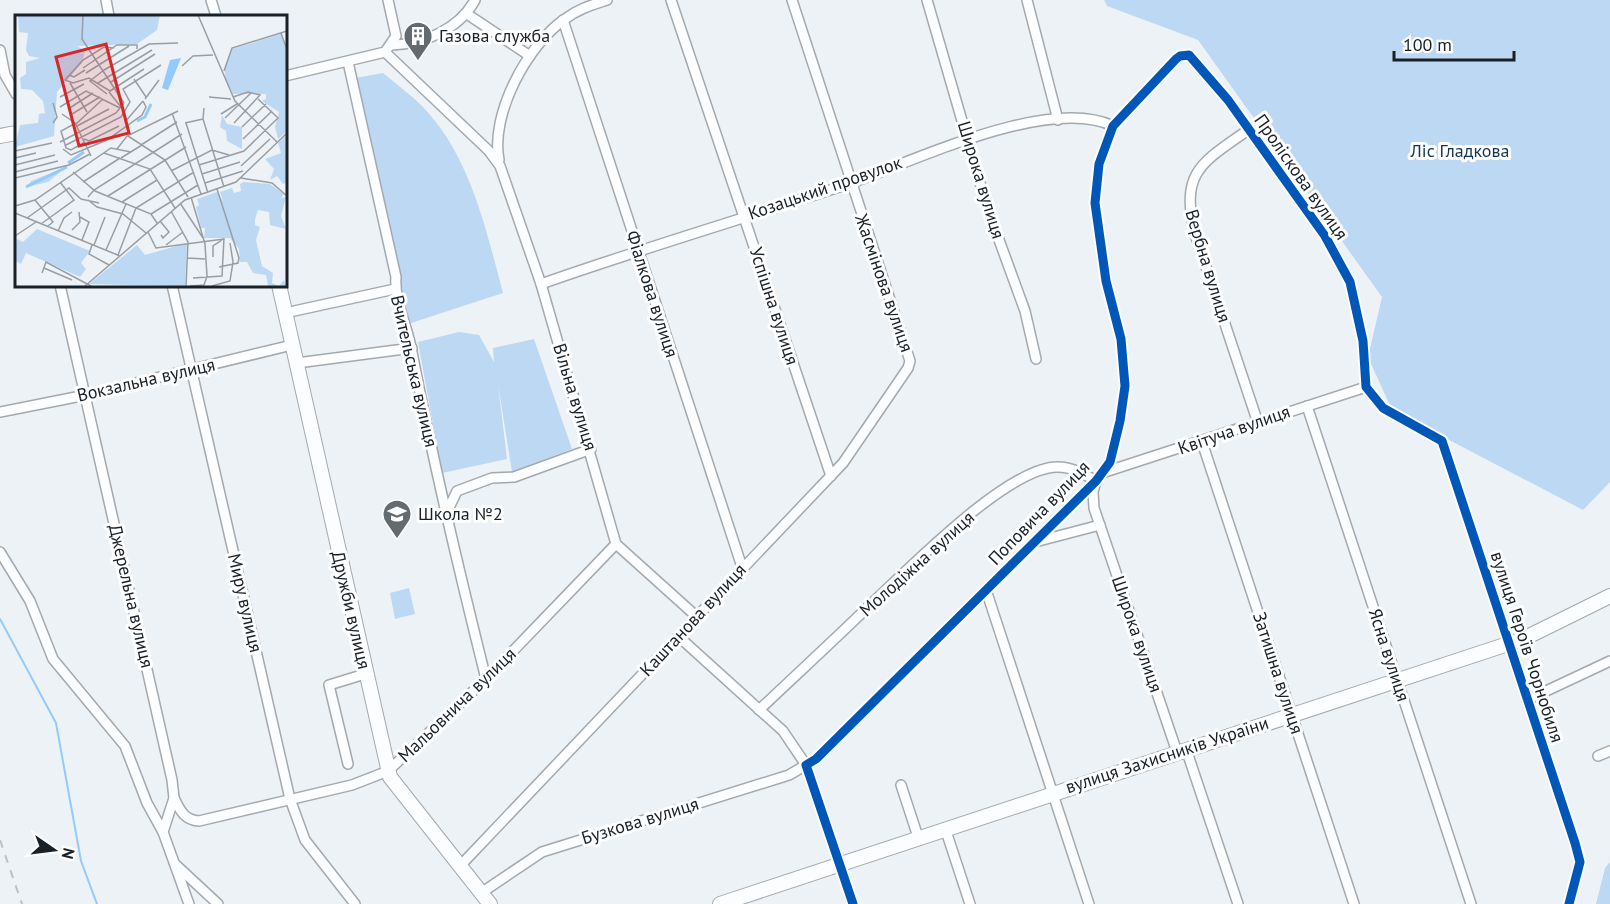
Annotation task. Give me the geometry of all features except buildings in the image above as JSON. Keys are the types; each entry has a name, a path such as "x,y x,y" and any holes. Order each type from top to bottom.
{"street":[{"path":"106,0 109,15"},
{"path":"211,0 216,15"},
{"path":"388,0 396,36 388,49"},
{"path":"286,76 348,62 408,45 456,26 467,14 475,0"},
{"path":"500,166 495,143 501,111 530,56 562,20 581,9 607,0"},
{"name":"Успішна вулиця","path":"671,0 831,476"},
{"name":"Жасмінова вулиця","path":"792,0 910,361"},
{"name":"Широка вулиця","path":"927,0 987,207 1025,311 1036,359"},
{"path":"1028,0 1058,120"},
{"path":"467,14 530,56"},
{"name":"Фіалкова вулиця","path":"562,20 742,567"},
{"name":"Вільна вулиця","path":"388,49 489,151 500,166 541,284 591,449 616,544"},
{"path":"0,50 5,75 15,92"},
{"name":"Проліскова вулиця","path":"1180,56 1189,55 1195,60 1325,236 1350,282 1363,341 1366,387"},
{"name":"Поповича вулиця","path":"806,765 816,759 986,590 1099,477 1110,462 1120,421 1125,386 1121,339 1106,280 1095,203 1099,164 1113,126 1180,56"},
{"name":"Вчительська вулиця","path":"348,62 396,277 395,289 412,348 486,679"},
{"name":"Козацький провулок","path":"541,284 637,250 850,183 968,137 1058,120 1088,117 1113,126"},
{"name":"Вербна вулиця","path":"1248,130 1198,168 1190,188 1188,205 1195,234 1258,423"},
{"path":"0,136 15,133"},
{"name":"Джерельна вулиця","path":"60,286 166,749 174,798 163,832"},
{"name":"Миру вулиця","path":"172,286 290,799 305,840 355,904"},
{"name":"Дружби вулиця","path":"279,286 388,771 396,787 486,898"},
{"path":"285,313 395,289"},
{"name":"Вокзальна вулиця","path":"0,412 86,395 292,345"},
{"path":"297,363 412,348"},
{"name":"Каштанова вулиця","path":"460,866 831,476 866,430 908,368 910,361"},
{"name":"Квітуча вулиця","path":"1099,477 1366,387"},
{"name":"вулиця Героїв Чорнобиля","path":"1366,387 1383,408 1442,441 1580,862 1569,904"},
{"name":"Ясна вулиця","path":"1307,406 1471,904"},
{"name":"Затишна вулиця","path":"1202,442 1354,904"},
{"path":"447,512 457,491 492,478 514,477 591,449"},
{"name":"Молодіжна вулиця","path":"759,710 965,517 1006,488 1040,471 1057,466 1099,477"},
{"name":"Широка вулиця","path":"1099,477 1093,492 1094,508 1238,904"},
{"path":"1034,542 1100,525"},
{"path":"616,544 696,616"},
{"name":"Мальовнича вулиця","path":"174,798 180,812 192,820 352,785 388,771 406,758 486,679 616,544"},
{"path":"0,552 30,601 53,659 125,746 147,803 163,832 189,904"},
{"path":"986,590 1089,904"},
{"name":"вулиця Захисників України","path":"720,904 1509,643 1610,596"},
{"path":"678,636 783,731 806,765 853,904"},
{"path":"1527,700 1610,661"},
{"path":"348,764 329,685 365,674"},
{"path":"1598,756 1610,751"},
{"name":"Бузкова вулиця","path":"486,898 542,852 789,775 806,765"},
{"path":"902,785 918,837"},
{"path":"945,828 970,904"},
{"path":"174,862 218,904"}],"green space":[{"name":"Ліс Гладкова","path":"1104,0 1610,0 1610,482 1583,510 1392,410 1368,357 1382,297 1198,40 1107,6"},
{"path":"383,73 422,106 439,125 453,147 483,219 503,293 408,324 355,78"},
{"path":"459,332 479,335 494,362 493,348 534,339 572,449 512,472 498,384 507,459 442,473 418,342"},
{"path":"409,588 415,614 395,619 390,593"},
{"path":"1610,862 1610,904 1596,904 1605,868"}],"waterway":[{"path":"0,619 56,723 81,861 97,904"}],"railway":[{"path":"0,840 22,904"}],"cycle path":[{"path":"853,904 806,765 816,759 1096,481 1110,462 1120,421 1125,386 1121,339 1106,281 1095,203 1099,164 1113,126 1176,59 1189,55 1228,100 1325,236 1350,282 1363,341 1366,387 1383,408 1442,441 1575,843 1580,862 1569,904"}],"place":[{"name":"Газова служба","path":"418,62"},
{"name":"Школа №2","path":"397,540"}]}
